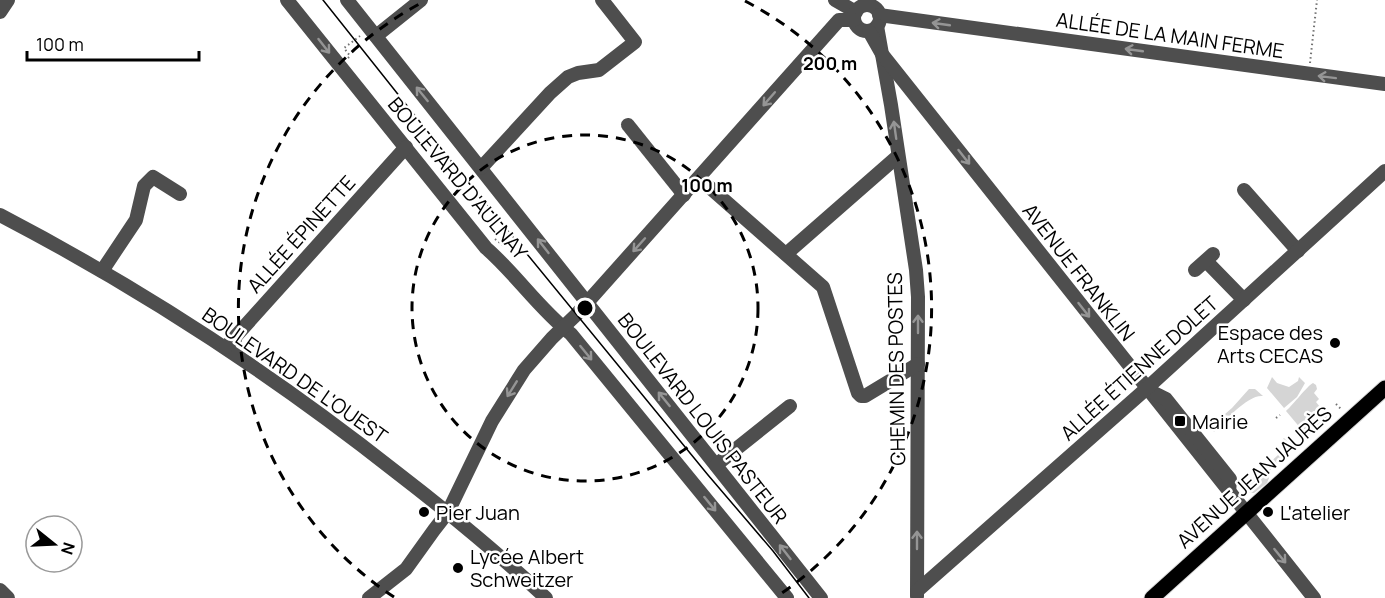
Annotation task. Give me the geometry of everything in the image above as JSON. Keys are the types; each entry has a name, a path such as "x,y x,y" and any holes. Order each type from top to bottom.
{"main road":[{"name":"AVENUE JEAN JAURÈS","path":"1152,598 1385,388"}],"street":[{"path":"0,12 8,0"},
{"name":"BOULEVARD D'AULNAY","path":"287,0 486,248 505,264 564,326 787,598"},
{"path":"347,0 375,36 421,0"},
{"path":"481,168 550,93 568,77 599,70 635,42 602,0"},
{"path":"835,0 860,10"},
{"path":"835,0 840,13 839,20"},
{"path":"369,598 406,569 448,512 492,421 524,370 587,303 839,20 860,10 872,6 875,24 858,27 860,10"},
{"name":"ALLÉE DE LA MAIN FERME","path":"875,24 1385,84"},
{"name":"AVENUE FRANKLIN","path":"875,24 882,54 1146,389 1166,399 1217,460 1230,479 1229,492 1246,513"},
{"name":"BOULEVARD LOUIS PASTEUR","path":"375,36 821,598"},
{"name":"CHEMIN DES POSTES","path":"882,54 916,270 917,595"},
{"path":"891,105 898,94 914,94"},
{"path":"628,125 684,195"},
{"name":"ALLÉE ÉPINETTE","path":"226,347 406,147"},
{"path":"786,254 898,156"},
{"name":"ALLÉE ÉTIENNE DOLET","path":"917,595 1385,171"},
{"path":"102,271 136,220 144,186 152,172 180,194"},
{"path":"699,178 823,287 858,393 861,396 865,396 918,364"},
{"path":"1244,190 1298,251"},
{"name":"BOULEVARD DE L'OUEST","path":"0,215 102,271 226,347 316,410 448,512 546,598"},
{"path":"1195,270 1209,258 1244,300"},
{"path":"716,465 790,406"},
{"path":"1246,513 1314,598"},
{"path":"0,590 8,598"}],"path":[{"path":"1309,74 1317,0"},
{"path":"347,52 344,48 360,35"},
{"path":"1276,418 1280,415"}],"shaded area":[{"path":"1272,377 1277,383 1289,387 1298,381 1299,377 1305,383 1297,397 1284,408 1267,388"},
{"path":"1313,383 1317,389 1314,393 1319,399 1316,402 1328,417 1307,436 1286,411"},
{"path":"1249,389 1255,389 1263,396 1251,399 1244,404 1214,432 1210,427"},
{"path":"1284,438 1294,448 1267,473 1269,478 1267,483 1254,493 1246,493 1236,481 1238,479 1247,483 1288,446 1282,440"}],"tram line":[{"path":"323,0 459,171 773,551 809,598"}],"place":[{"name":"Espace des Arts CECAS","path":"1335,343"},
{"name":"Mairie","path":"1180,421"},
{"name":"Pier Juan","path":"424,512"},
{"name":"L'atelier","path":"1268,512"},
{"name":"Lycée Albert Schweitzer","path":"458,568"}]}
